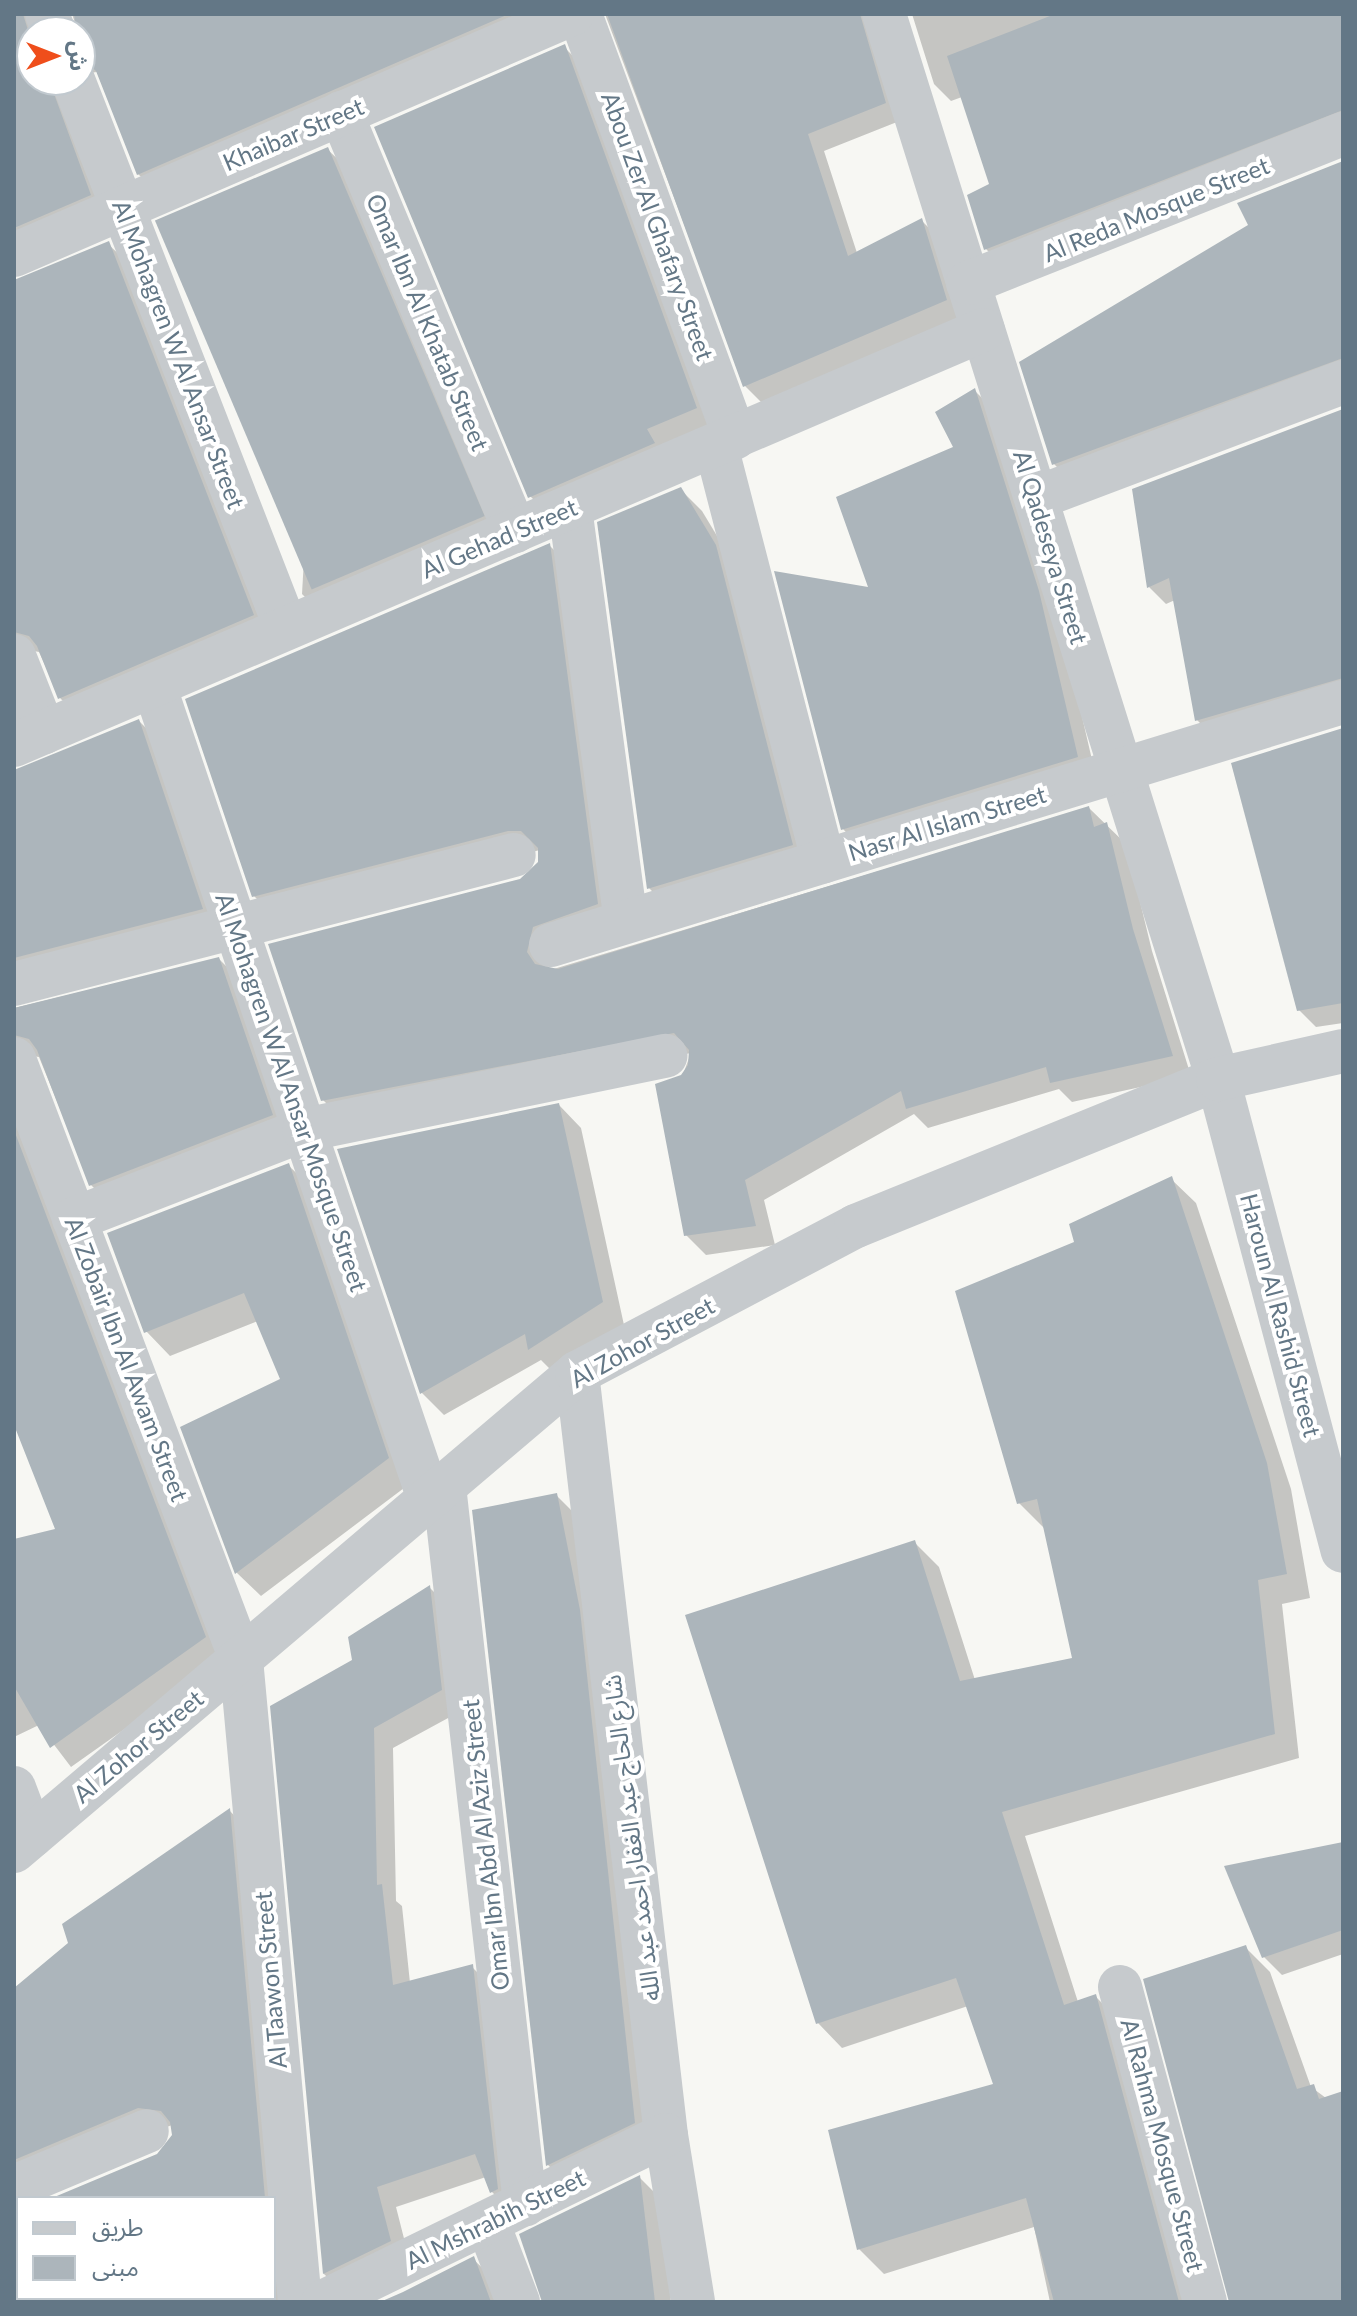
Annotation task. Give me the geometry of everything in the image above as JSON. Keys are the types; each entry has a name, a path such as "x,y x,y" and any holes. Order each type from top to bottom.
{"street":[{"name":"Khaibar Street","path":"14,255 572,14"},
{"name":"Abou Zer Al Ghafary Street","path":"580,14 725,442 823,861"},
{"name":"Al Qadeseya Street","path":"896,17 968,283 1218,1079"},
{"name":"Al Mohagren W Al Ansar Street","path":"79,96 286,628"},
{"name":"Omar Ibn Al Khatab Street","path":"341,113 515,531"},
{"name":"Al Reda Mosque Street","path":"968,283 1343,134"},
{"name":"Al Gehad Street","path":"29,739 983,330"},
{"path":"1036,498 1343,382"},
{"path":"570,508 626,921"},
{"path":"14,656 29,739"},
{"name":"Al Mohagren W Al Ansar Mosque Street","path":"154,685 304,1130 437,1492"},
{"name":"Nasr Al Islam Street","path":"551,945 1343,702"},
{"path":"14,984 514,855"},
{"name":"Al Zohor Street","path":"23,1844 577,1373 856,1226 1218,1079 1343,1051"},
{"path":"74,1219 304,1130 665,1056"},
{"name":"Al Zobair Ibn Al Awam Street","path":"14,1059 241,1659"},
{"name":"Haroun Al Rashid Street","path":"1218,1079 1343,1551"},
{"name":"شارع الحاج عبد الغفار احمد عبد الله","path":"577,1373 666,2135 693,2302"},
{"name":"Omar Ibn Abd Al Aziz Street","path":"437,1492 506,2214 518,2302"},
{"name":"Al Taawon Street","path":"241,1659 300,2302"},
{"path":"14,1788 23,1844"},
{"name":"Al Rahma Mosque Street","path":"1120,1987 1205,2302"},
{"path":"14,2187 147,2131"},
{"name":"Al Mshrabih Street","path":"323,2302 666,2135"}],"building":[{"path":"14,14 23,14 16,16 16,96 55,96 91,195 14,228"},
{"path":"509,14 137,175 96,71 96,16 74,16"},
{"path":"607,14 860,14 886,103 808,134 848,256 922,218 947,300 743,387"},
{"path":"1055,14 1343,14 1343,110 984,250 967,195 989,184 947,56"},
{"path":"565,44 697,408 647,429 655,443 528,498 374,127"},
{"path":"328,147 485,516 312,590 155,220"},
{"path":"1343,161 1343,358 1052,465 1019,362 1248,225 1237,203"},
{"path":"109,241 254,615 58,699 37,646 29,636 14,632 14,280"},
{"path":"975,388 1039,591 1078,757 841,830 774,571 868,587 836,497 953,447 935,412"},
{"path":"1343,409 1343,678 1195,721 1169,578 1147,588 1132,489"},
{"path":"681,487 716,545 793,845 647,889 597,522"},
{"path":"550,543 598,904 533,927 527,952 535,964 558,969 1089,806 1094,827 1107,822 1133,929 1173,1056 1050,1083 1046,1067 906,1109 901,1091 745,1180 756,1226 684,1236 655,1084 681,1075 688,1065 689,1050 674,1033 321,1101 268,944 520,879 538,862 538,848 521,831 508,831 252,897 185,699"},
{"path":"139,719 203,909 14,958 14,770"},
{"path":"1343,728 1343,1003 1297,1011 1231,763"},
{"path":"219,957 273,1115 89,1186 37,1050 29,1039 14,1035 14,1008"},
{"path":"559,1103 603,1302 528,1350 525,1334 420,1394 337,1149"},
{"path":"14,1130 206,1637 50,1748 14,1686 14,1539 55,1529 14,1425"},
{"path":"289,1163 389,1458 235,1574 180,1427 280,1379 244,1293 144,1333 107,1233"},
{"path":"1172,1176 1267,1463 1287,1574 1258,1580 1275,1734 1002,1812 1064,2005 1096,1994 1179,2302 1054,2302 1026,2198 857,2250 828,2130 993,2084 956,1978 816,2024 685,1615 915,1540 960,1681 1072,1658 1037,1499 1017,1504 955,1291 1074,1242 1069,1224"},
{"path":"557,1493 580,1610 635,2123 546,2166 472,1510"},
{"path":"430,1585 442,1690 374,1728 377,1885 382,1884 393,1985 473,1964 498,2189 490,2193 475,2154 377,2187 391,2241 323,2274 270,1706 352,1660 348,1637"},
{"path":"230,1808 265,2196 57,2196 157,2154 172,2135 170,2122 161,2111 138,2108 14,2160 14,1988 68,1943 62,1924"},
{"path":"1343,1842 1343,1930 1262,1958 1224,1866"},
{"path":"1246,1945 1297,2089 1314,2084 1319,2099 1343,2091 1343,2302 1229,2302 1143,1979"},
{"path":"640,2175 655,2302 542,2302 519,2234"},
{"path":"474,2256 491,2302 380,2302 403,2292"}]}
